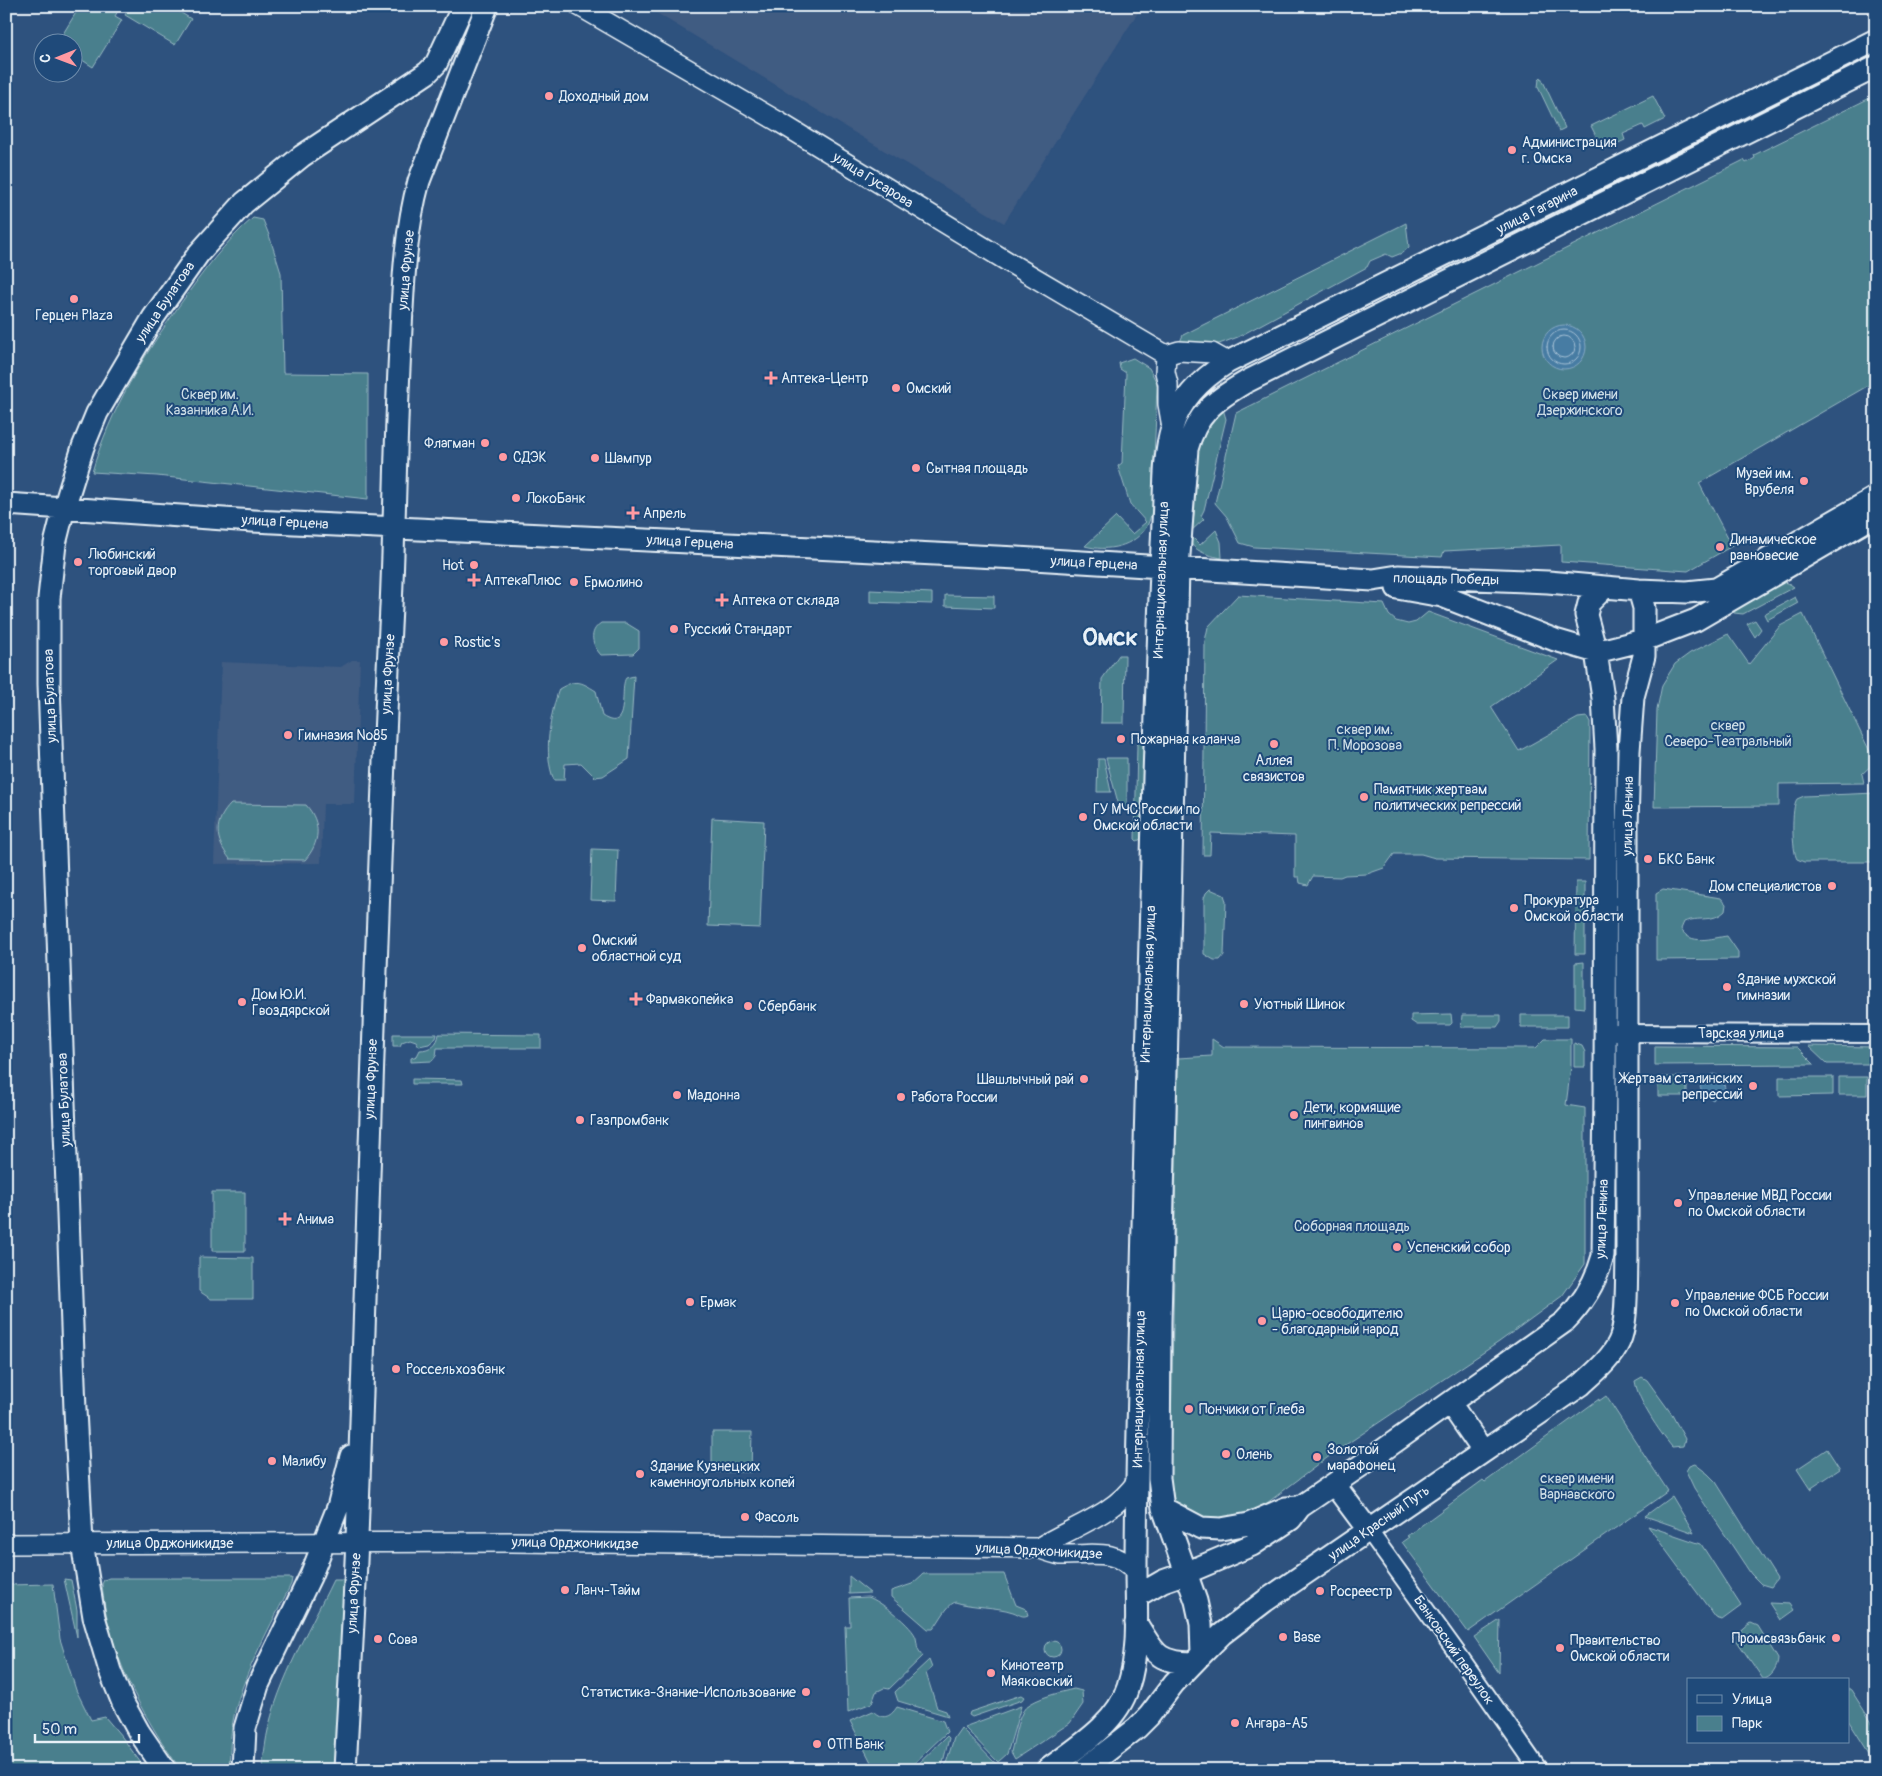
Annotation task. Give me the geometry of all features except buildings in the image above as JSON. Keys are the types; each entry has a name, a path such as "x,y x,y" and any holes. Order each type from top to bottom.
{"main road":[{"name":"улица Булатова","path":"165,1770 139,1732 123,1702 110,1671 94,1617 82,1543 75,1410 50,684 49,598 55,544 83,447 97,413 152,318 199,254 244,203 302,156 427,73 436,64 464,6"},
{"name":"улица Фрунзе","path":"345,1770 357,1542 374,1003 395,528 396,430 402,309 413,203 419,181 487,6"},
{"name":"улица Гусарова","path":"579,6 778,122 1010,263 1166,354"},
{"name":"улица Гагарина","path":"1201,382 1228,362 1455,251 1876,40"},
{"name":"улица Гагарина","path":"1221,396 1876,67"},
{"path":"1455,251 1466,272"},
{"path":"1172,427 1165,372 1166,354 1178,351 1212,353 1228,362"},
{"name":"Интернациональная улица","path":"1186,1573 1163,1508 1159,1478 1170,567 1167,456 1172,427 1186,400 1201,382"},
{"name":"Интернациональная улица","path":"1137,1596 1137,1481 1146,1057 1170,567 1187,449 1191,434 1208,409 1221,396"},
{"name":"площадь Победы","path":"1373,580 1398,576 1548,582 1601,591 1687,592 1716,589 1876,497"},
{"name":"улица Герцена","path":"6,504 395,528 1170,567 1373,580"},
{"path":"1601,591 1589,603 1586,615 1596,652 1644,640 1696,620 1876,516"},
{"name":"площадь Победы","path":"1373,580 1398,589 1442,596 1555,640 1596,652"},
{"path":"1638,590 1644,608 1644,640"},
{"name":"улица Ленина","path":"1450,1403 1564,1322 1574,1313 1592,1286 1599,1271 1602,1256 1606,1032 1617,865 1633,697 1644,656 1644,640"},
{"name":"улица Ленина","path":"1596,652 1603,698 1617,865 1627,1033 1626,1258"},
{"name":"улица Красный Путь","path":"1083,1770 1137,1728 1197,1658 1222,1634 1265,1601 1581,1385 1613,1352 1620,1341 1624,1328 1626,1258"},
{"path":"1047,1770 1098,1730 1122,1702 1128,1688 1133,1665 1137,1596 1163,1581 1252,1544 1291,1519 1300,1507 1450,1403 1483,1451"},
{"name":"улица Фрунзе","path":"243,1770 245,1728 258,1684 311,1575 338,1507 361,1416"},
{"path":"1038,1548 1115,1506 1128,1494 1137,1481"},
{"path":"1334,1484 1369,1531"},
{"path":"1163,1508 1201,1528 1221,1529 1249,1524 1286,1508 1300,1507"},
{"name":"улица Орджоникидзе","path":"6,1544 541,1542 1038,1548 1059,1555 1114,1556 1127,1561 1136,1572"},
{"path":"1136,1624 1153,1650 1162,1658 1173,1663 1197,1658 1202,1624 1186,1573"}],"street":[{"name":"Тарская улица","path":"1606,1032 1876,1034"},
{"name":"Банковский переулок","path":"1369,1531 1539,1770"}],"shaded area":[{"path":"645,6 1142,6 1004,223"},
{"name":"Гимназия №85","path":"352,660 360,660 355,804 323,804 321,863 214,864 221,662 341,667"}],"green space":[{"path":"80,6 121,6 115,16 122,20 93,67 82,60 82,32 64,32"},
{"path":"130,6 170,6 191,19 175,45 125,15"},
{"path":"1541,77 1565,128 1559,131 1538,87"},
{"name":"Сквер имени Дзержинского","path":"1876,95 1876,381 1699,483 1732,546 1688,571 1561,562 1561,545 1444,551 1442,557 1254,547 1240,543 1227,517 1215,503 1236,413 1744,160 1746,163 1755,158 1754,155"},
{"path":"1653,96 1665,119 1645,129 1643,125 1623,134 1625,140 1603,150 1591,126"},
{"name":"Сквер им. Казанника А.И.","path":"253,218 263,220 281,273 283,373 368,374 368,499 157,476 92,472 108,427 141,363 189,291 214,258"},
{"path":"1406,223 1409,247 1402,253 1392,257 1386,254 1370,261 1367,267 1238,337 1219,344 1178,346 1183,335"},
{"path":"1133,358 1149,368 1157,383 1153,499 1150,520 1142,533 1128,543 1111,548 1093,548 1085,546 1116,517 1132,534 1146,522 1130,504 1118,466 1122,463 1126,373 1120,369 1119,363"},
{"path":"1223,409 1226,419 1201,516 1204,519 1189,533 1198,450 1206,432"},
{"path":"1216,530 1221,542 1222,558 1200,551 1189,540 1189,534 1200,545"},
{"path":"1780,581 1794,587 1743,614 1734,613 1733,610"},
{"path":"870,590 932,593 932,604 870,602"},
{"path":"945,595 994,596 994,608 945,606"},
{"name":"сквер им. П. Морозова","path":"1238,595 1384,604 1389,615 1396,621 1408,624 1416,622 1428,612 1558,660 1491,707 1519,751 1578,718 1587,717 1590,722 1589,860 1435,858 1421,854 1394,854 1384,868 1367,874 1340,877 1313,876 1308,885 1300,883 1299,877 1295,877 1295,836 1211,833 1210,855 1203,855 1205,641 1208,627"},
{"path":"1795,597 1798,603 1767,620 1764,614"},
{"name":"сквер Северо-Театральный","path":"1803,614 1875,762 1862,774 1864,783 1779,784 1779,806 1654,807 1657,710 1662,685 1675,664 1690,653 1728,634 1749,664 1780,626"},
{"path":"1755,620 1761,629 1755,637 1747,624"},
{"path":"601,623 626,623 639,631 639,648 633,654 601,655 595,647 593,634 594,630"},
{"path":"1119,655 1125,655 1124,723 1101,723 1102,679"},
{"path":"634,676 629,759 603,776 595,777 581,763 565,764 564,780 554,780 548,747 553,711 559,689 578,682 586,685 596,691 602,716 611,720 617,719 622,708 624,683 626,678"},
{"path":"1140,742 1144,745 1141,839 1137,841 1135,839 1137,745"},
{"path":"1106,758 1127,758 1127,810 1120,810"},
{"path":"1098,759 1104,759 1111,792 1097,792"},
{"path":"1876,793 1876,862 1804,862 1797,859 1793,829 1797,799 1804,796"},
{"path":"231,804 306,805 317,826 314,847 305,860 230,859 221,845 218,831 221,818"},
{"path":"712,818 764,821 760,928 708,926"},
{"path":"592,849 618,850 616,901 590,900"},
{"path":"1576,882 1585,882 1585,954 1575,954"},
{"path":"1210,889 1224,895 1226,901 1224,955 1220,960 1214,960 1204,954 1204,898"},
{"path":"1663,889 1721,898 1726,904 1725,911 1720,915 1689,920 1684,922 1681,929 1690,938 1702,940 1727,936 1738,952 1738,959 1656,960 1656,893"},
{"path":"1584,962 1584,1008 1575,1007 1575,963"},
{"path":"1451,1014 1452,1023 1450,1025 1417,1025 1411,1021 1411,1015"},
{"path":"1462,1015 1501,1015 1501,1021 1497,1027 1461,1027"},
{"path":"1521,1015 1568,1015 1568,1027 1521,1027"},
{"path":"393,1034 437,1034 436,1038 429,1044 419,1046 416,1041 410,1039 402,1042 400,1046 393,1046"},
{"path":"439,1034 541,1035 541,1048 437,1048 436,1056 432,1061 411,1062 411,1058 417,1056 420,1050 430,1048 435,1043"},
{"name":"Соборная площадь","path":"1212,1039 1224,1047 1536,1048 1545,1039 1571,1039 1571,1066 1566,1105 1585,1108 1585,1264 1562,1296 1499,1342 1335,1452 1243,1521 1224,1525 1182,1512 1172,1495 1169,1484 1178,1058 1212,1056"},
{"path":"1574,1043 1582,1046 1585,1052 1585,1067 1574,1067"},
{"path":"1655,1046 1797,1047 1814,1064 1655,1065"},
{"path":"1808,1046 1876,1047 1876,1064 1827,1064"},
{"path":"1658,1077 1687,1077 1687,1096 1658,1096"},
{"path":"1779,1077 1833,1077 1833,1095 1779,1096"},
{"path":"1839,1077 1867,1077 1867,1095 1839,1095"},
{"path":"412,1079 462,1080 463,1084 412,1084"},
{"path":"212,1192 245,1192 245,1251 212,1251"},
{"path":"199,1257 253,1258 253,1299 211,1299 199,1291"},
{"path":"1642,1377 1647,1380 1671,1413 1685,1439 1683,1446 1672,1447 1650,1415 1640,1398 1635,1381"},
{"name":"сквер имени Варнавского","path":"1606,1396 1668,1491 1468,1632 1402,1542 1409,1537 1407,1536 1483,1480 1485,1482 1599,1399 1599,1401"},
{"path":"712,1432 752,1432 751,1472 712,1472"},
{"path":"1827,1449 1840,1469 1810,1489 1797,1469"},
{"path":"1695,1464 1716,1482 1777,1579 1771,1587 1761,1584 1751,1574 1694,1488 1686,1471 1689,1466"},
{"path":"1672,1496 1694,1533 1645,1516"},
{"path":"1648,1526 1701,1544 1741,1606 1722,1620 1716,1618"},
{"path":"923,1574 1004,1574 1016,1605 1026,1609 1028,1615 1022,1616 1006,1610 955,1602 946,1610 933,1629 928,1629 891,1597 891,1591 912,1584"},
{"path":"849,1576 870,1593 849,1594"},
{"path":"109,1578 292,1578 291,1584 251,1666 238,1700 230,1743 229,1770 181,1770 153,1728 129,1682 111,1634 102,1584 104,1580"},
{"path":"64,1579 71,1580 77,1610 77,1637"},
{"path":"333,1580 344,1580 336,1770 264,1770 265,1747 275,1705 292,1662"},
{"path":"53,1584 60,1639 76,1690 91,1720 105,1717 146,1770 6,1770 6,1585"},
{"path":"868,1597 887,1608 909,1627 914,1633 918,1649 923,1656 889,1689 884,1688 876,1692 872,1703 848,1712 845,1626 850,1626 849,1598"},
{"path":"1769,1603 1790,1604 1794,1610 1780,1620"},
{"path":"1500,1620 1499,1673 1474,1637"},
{"path":"1751,1623 1758,1626 1778,1659 1774,1672 1769,1677 1762,1678 1737,1641 1737,1635"},
{"path":"1053,1641 1059,1643 1061,1649 1059,1655 1053,1657 1047,1655 1045,1649 1047,1643"},
{"path":"929,1660 932,1668 926,1673 937,1708 946,1711 948,1716 898,1701 895,1692"},
{"path":"1074,1689 1082,1691 1083,1704 1070,1723 1015,1759 1011,1752 1019,1722 1026,1707 1042,1698"},
{"path":"1850,1689 1876,1729 1876,1764 1850,1723"},
{"path":"1021,1695 1024,1697 1022,1700 972,1717 969,1715 970,1712"},
{"path":"1021,1706 1007,1754 998,1762 964,1727"},
{"path":"897,1707 943,1721 947,1732 907,1770 875,1770 850,1721 873,1711 883,1717 892,1714"},
{"path":"961,1728 1001,1769 997,1770 995,1767 991,1770 944,1770 954,1738"},
{"path":"947,1736 949,1738 941,1770 912,1770"}],"water":[{"path":"1560,325 1568,325 1580,331 1586,347 1580,363 1568,369 1560,369 1548,363 1542,351 1542,343 1548,331"},
{"path":"1713,1074 1717,1075 1718,1079 1721,1079 1721,1083 1724,1084 1725,1088 1713,1100 1700,1087"}],"place":[{"name":"Доходный дом","path":"549,96"},
{"name":"Администрация г. Омска","path":"1512,150"},
{"name":"Герцен Plaza","path":"74,299"},
{"name":"Аптека-Центр","path":"771,378"},
{"name":"Омский","path":"896,388"},
{"name":"Флагман","path":"485,443"},
{"name":"СДЭК","path":"503,457"},
{"name":"Шампур","path":"595,458"},
{"name":"Сытная площадь","path":"916,468"},
{"name":"Музей им. Врубеля","path":"1804,481"},
{"name":"ЛокоБанк","path":"516,498"},
{"name":"Апрель","path":"633,513"},
{"name":"Динамическое равновесие","path":"1720,547"},
{"name":"Любинский торговый двор","path":"78,562"},
{"name":"Hot","path":"474,565"},
{"name":"АптекаПлюс","path":"474,580"},
{"name":"Ермолино","path":"574,582"},
{"name":"Аптека от склада","path":"722,600"},
{"name":"Русский Стандарт","path":"674,629"},
{"name":"Rostic's","path":"444,642"},
{"name":"Гимназия №85","path":"288,735"},
{"name":"Пожарная каланча","path":"1121,739"},
{"name":"Аллея связистов","path":"1274,744"},
{"name":"Памятник жертвам политических репрессий","path":"1364,797"},
{"name":"ГУ МЧС России по Омской области","path":"1083,817"},
{"name":"БКС Банк","path":"1648,859"},
{"name":"Дом специалистов","path":"1832,886"},
{"name":"Прокуратура Омской области","path":"1514,908"},
{"name":"Омский областной суд","path":"582,948"},
{"name":"Здание мужской гимназии","path":"1727,987"},
{"name":"Фармакопейка","path":"636,999"},
{"name":"Дом Ю.И. Гвоздярской","path":"242,1002"},
{"name":"Уютный Шинок","path":"1244,1004"},
{"name":"Сбербанк","path":"748,1006"},
{"name":"Шашлычный рай","path":"1084,1079"},
{"name":"Жертвам сталинских репрессий","path":"1753,1086"},
{"name":"Мадонна","path":"677,1095"},
{"name":"Работа России","path":"901,1097"},
{"name":"Дети, кормящие пингвинов","path":"1294,1115"},
{"name":"Газпромбанк","path":"580,1120"},
{"name":"Управление МВД России по Омской области","path":"1678,1203"},
{"name":"Анима","path":"285,1219"},
{"name":"Успенский собор","path":"1397,1247"},
{"name":"Ермак","path":"690,1302"},
{"name":"Управление ФСБ России по Омской области","path":"1675,1303"},
{"name":"Царю-освободителю - благодарный народ","path":"1262,1321"},
{"name":"Россельхозбанк","path":"396,1369"},
{"name":"Пончики от Глеба","path":"1189,1409"},
{"name":"Олень","path":"1226,1454"},
{"name":"Золотой марафонец","path":"1317,1457"},
{"name":"Малибу","path":"272,1461"},
{"name":"Здание Кузнецких каменноугольных копей","path":"640,1474"},
{"name":"Фасоль","path":"745,1517"},
{"name":"Ланч-Тайм","path":"565,1590"},
{"name":"Росреестр","path":"1320,1591"},
{"name":"Base","path":"1283,1637"},
{"name":"Промсвязьбанк","path":"1836,1638"},
{"name":"Сова","path":"378,1639"},
{"name":"Правительство Омской области","path":"1560,1648"},
{"name":"Кинотеатр Маяковский","path":"991,1673"},
{"name":"Статистика-Знание-Использование","path":"806,1692"},
{"name":"Ангара-А5","path":"1235,1723"},
{"name":"ОТП Банк","path":"817,1744"}],"district":[{"name":"Омск","path":"1110,637"}]}
